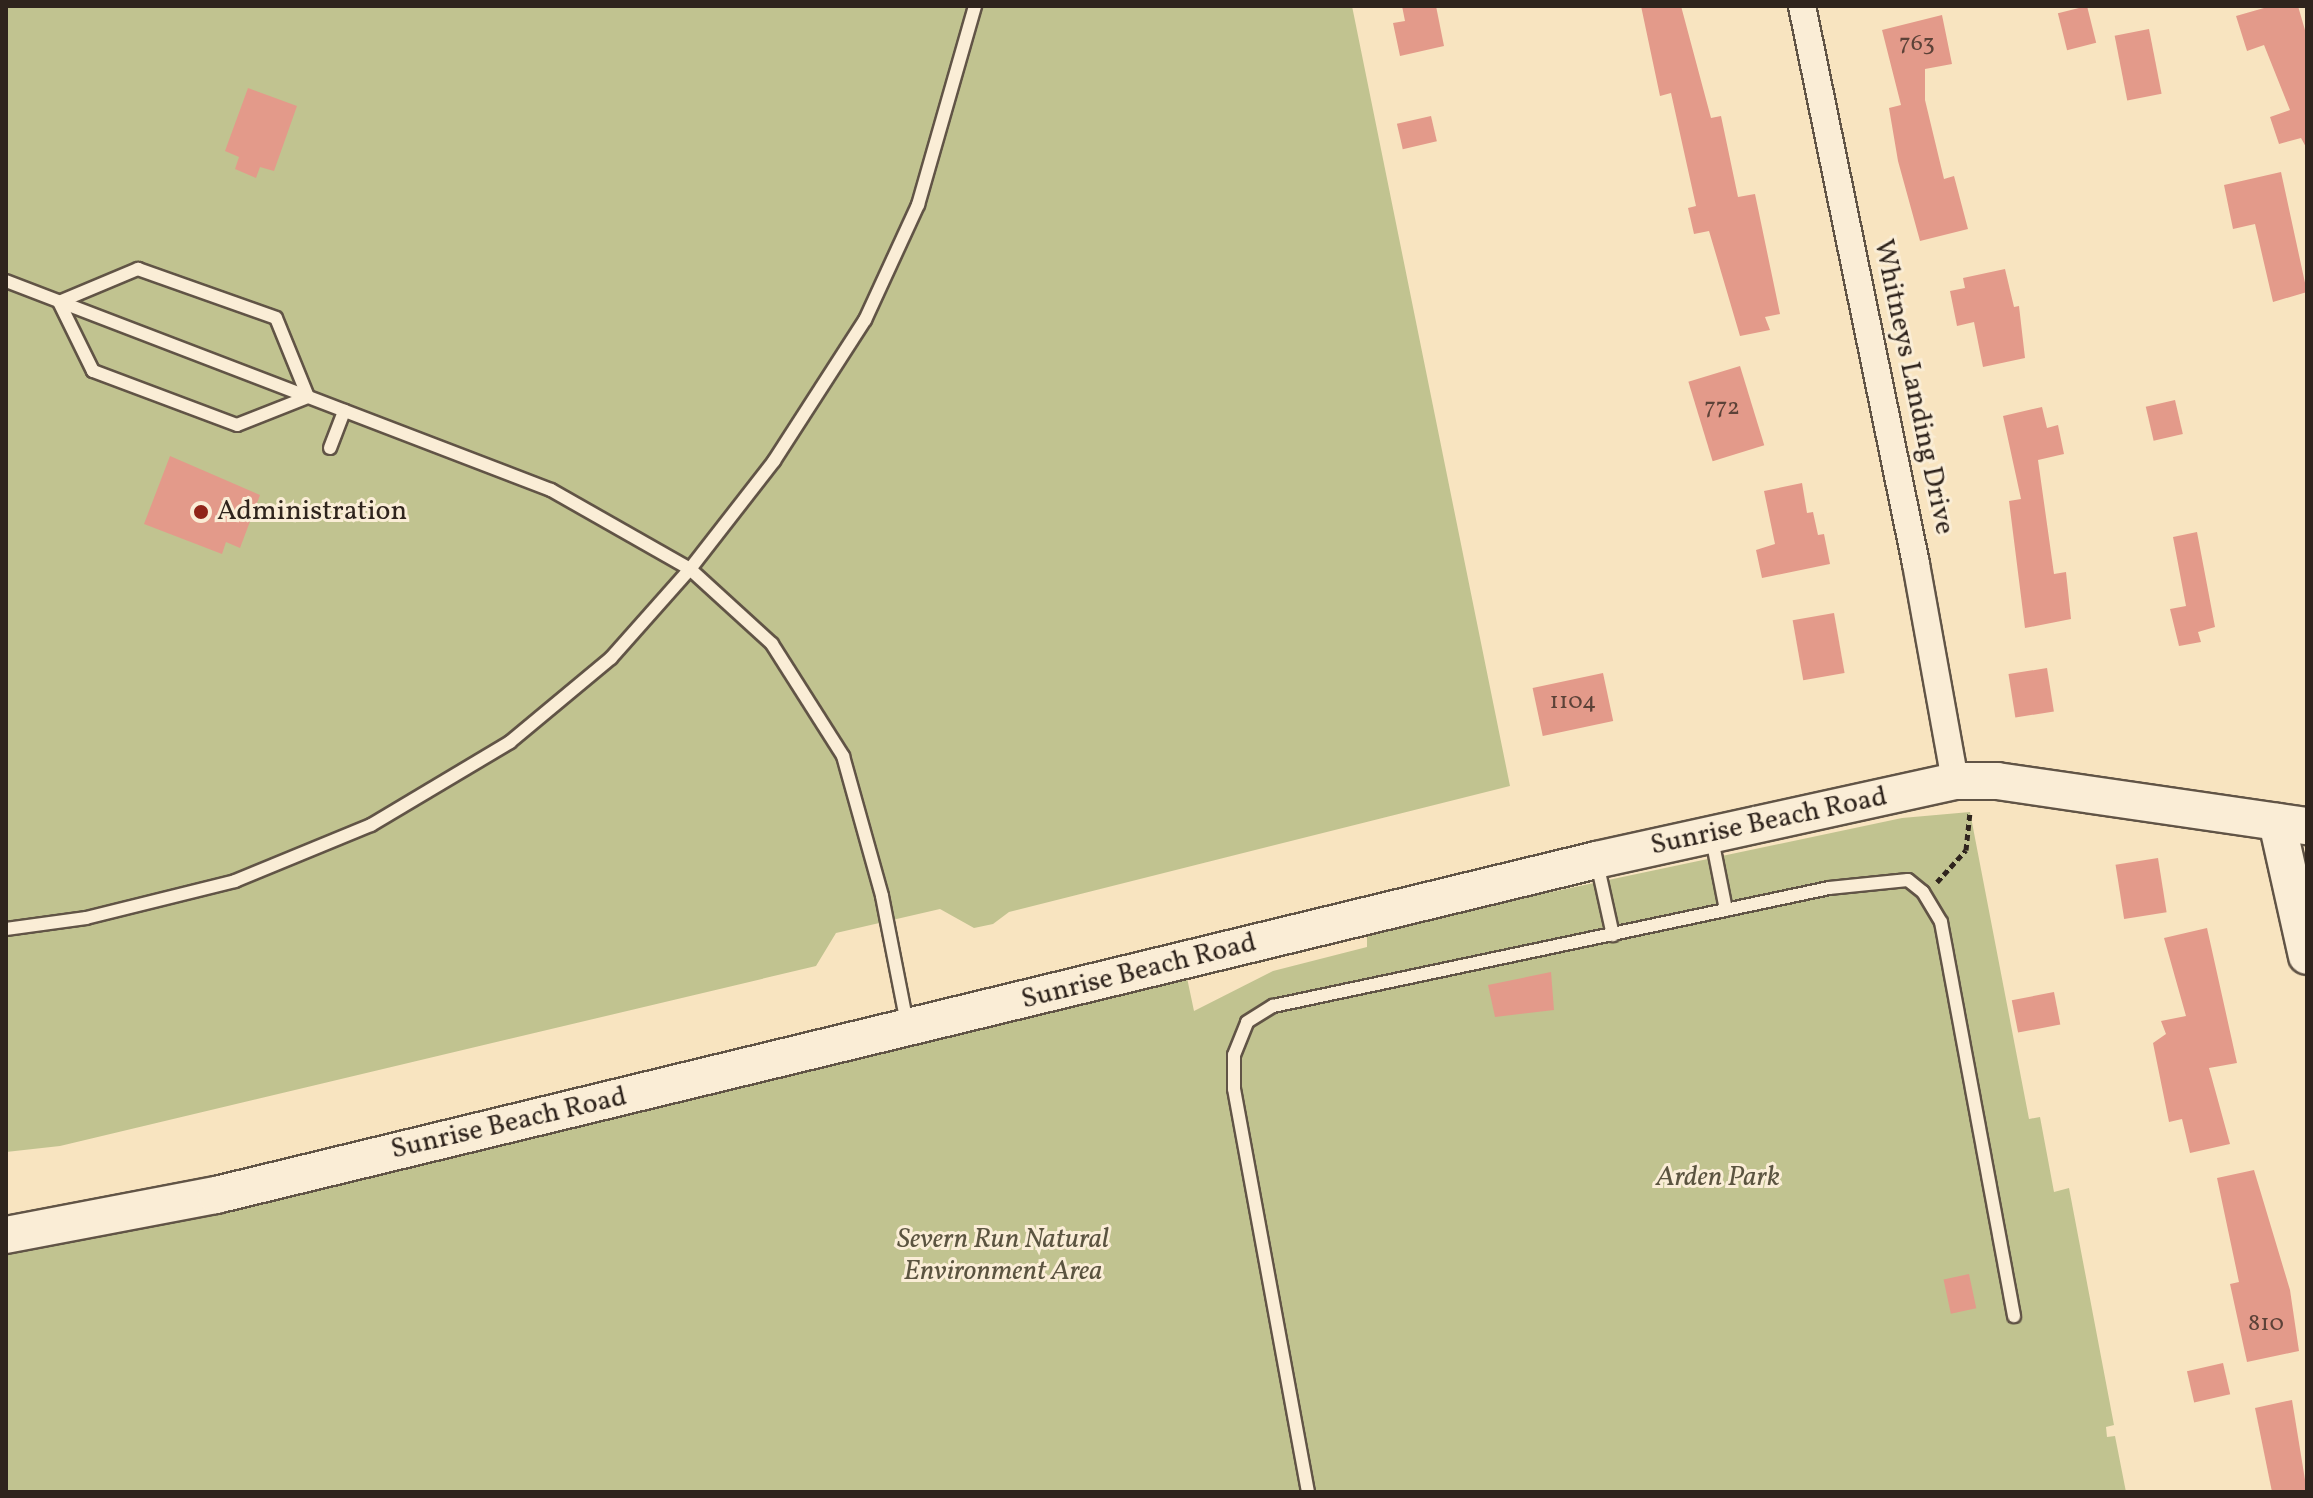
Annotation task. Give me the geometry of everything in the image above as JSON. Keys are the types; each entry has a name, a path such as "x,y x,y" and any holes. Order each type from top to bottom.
{"street":[{"name":"Whitneys Landing Drive","path":"1802,6 1916,564 1955,781"},
{"name":"Sunrise Beach Road","path":"6,1235 216,1195 908,1030 1596,860 1955,781 1997,781 2292,824"},
{"path":"2292,824 2307,956"}],"lane":[{"path":"6,929 86,918 235,881 371,825 510,742 611,658 690,569 774,461 865,320 918,205 975,6"},
{"path":"59,302 138,269 276,318 308,397"},
{"path":"6,281 551,490 690,569 772,644 843,756 882,896 908,1030"},
{"path":"59,302 93,371 237,425 308,397"},
{"path":"330,448 344,411"},
{"path":"1711,836 1726,910"},
{"path":"1596,860 1613,935"},
{"path":"1308,1492 1234,1089 1234,1055 1247,1022 1273,1006 1726,910 1881,880 1908,880 1923,892 1941,922 2014,1316"}],"path":[{"path":"1923,892 1943,878 1968,842 1969,799 1955,781"}],"green space":[{"path":"6,6 1352,6 1510,786 1009,912 993,924 974,928 940,909 836,933 816,966 60,1146 6,1152"},
{"name":"Arden Park","path":"1970,812 2029,1119 2040,1117 2054,1192 2069,1188 2114,1425 2106,1427 2107,1437 2115,1436 2126,1492 6,1492 6,1253 1186,973 1194,1011 1273,971 1367,947 1367,931 1902,818"}],"building":[{"path":"1402,6 1436,6 1444,46 1400,56 1393,23 1405,21"},
{"path":"1641,6 1681,6 1711,118 1721,116 1738,197 1755,194 1780,314 1765,317 1770,330 1740,336 1709,231 1694,234 1688,208 1696,206 1671,93 1660,96"},
{"path":"2087,6 2096,43 2067,50 2058,13"},
{"path":"2271,6 2298,6 2307,37 2307,149 2301,138 2279,144 2270,117 2290,110 2264,45 2247,51 2236,16"},
{"path":"1942,15 1952,64 1925,69 1925,100 1944,179 1954,176 1968,229 1920,241 1898,161 1889,108 1901,105 1882,30"},
{"path":"2149,29 2162,94 2127,100 2115,36"},
{"path":"248,88 297,106 274,171 260,167 256,178 235,169 239,157 225,151"},
{"path":"1431,116 1437,141 1403,149 1397,124"},
{"path":"2281,172 2307,292 2273,302 2255,224 2233,229 2224,185"},
{"path":"2005,269 2014,307 2019,306 2025,358 1983,367 1974,322 1957,326 1950,291 1965,288 1963,278"},
{"path":"1740,366 1764,445 1713,461 1688,382"},
{"path":"2175,400 2183,434 2154,441 2146,407"},
{"path":"2042,407 2047,428 2058,425 2064,454 2038,460 2054,574 2066,572 2071,619 2025,628 2009,501 2021,499 2003,416"},
{"name":"Administration","path":"170,456 260,495 240,548 226,542 222,554 144,524"},
{"path":"1802,483 1807,513 1813,512 1818,535 1824,534 1830,564 1762,578 1756,550 1775,544 1764,491"},
{"path":"2197,532 2215,627 2198,632 2201,642 2179,646 2170,609 2186,606 2173,537"},
{"path":"1834,613 1845,673 1803,680 1793,620"},
{"path":"2047,668 2054,711 2015,718 2008,674"},
{"path":"1603,673 1613,721 1543,736 1533,688"},
{"path":"2158,858 2167,912 2124,919 2116,865"},
{"path":"2207,928 2237,1063 2209,1068 2230,1144 2190,1153 2182,1119 2169,1122 2153,1043 2166,1034 2161,1021 2186,1016 2164,938"},
{"path":"1551,972 1554,1010 1495,1017 1488,985"},
{"path":"2054,992 2060,1024 2018,1033 2012,1000"},
{"path":"2254,1170 2290,1290 2299,1351 2247,1362 2230,1284 2239,1282 2217,1178"},
{"path":"1969,1274 1976,1308 1951,1314 1944,1279"},
{"path":"2223,1363 2230,1394 2194,1403 2187,1371"},
{"path":"2292,1400 2307,1492 2272,1492 2255,1408"}],"place":[{"name":"Administration","path":"201,512"}],"park label":[{"name":"Severn Run Natural Environment Area","path":"1003,1256"}]}
